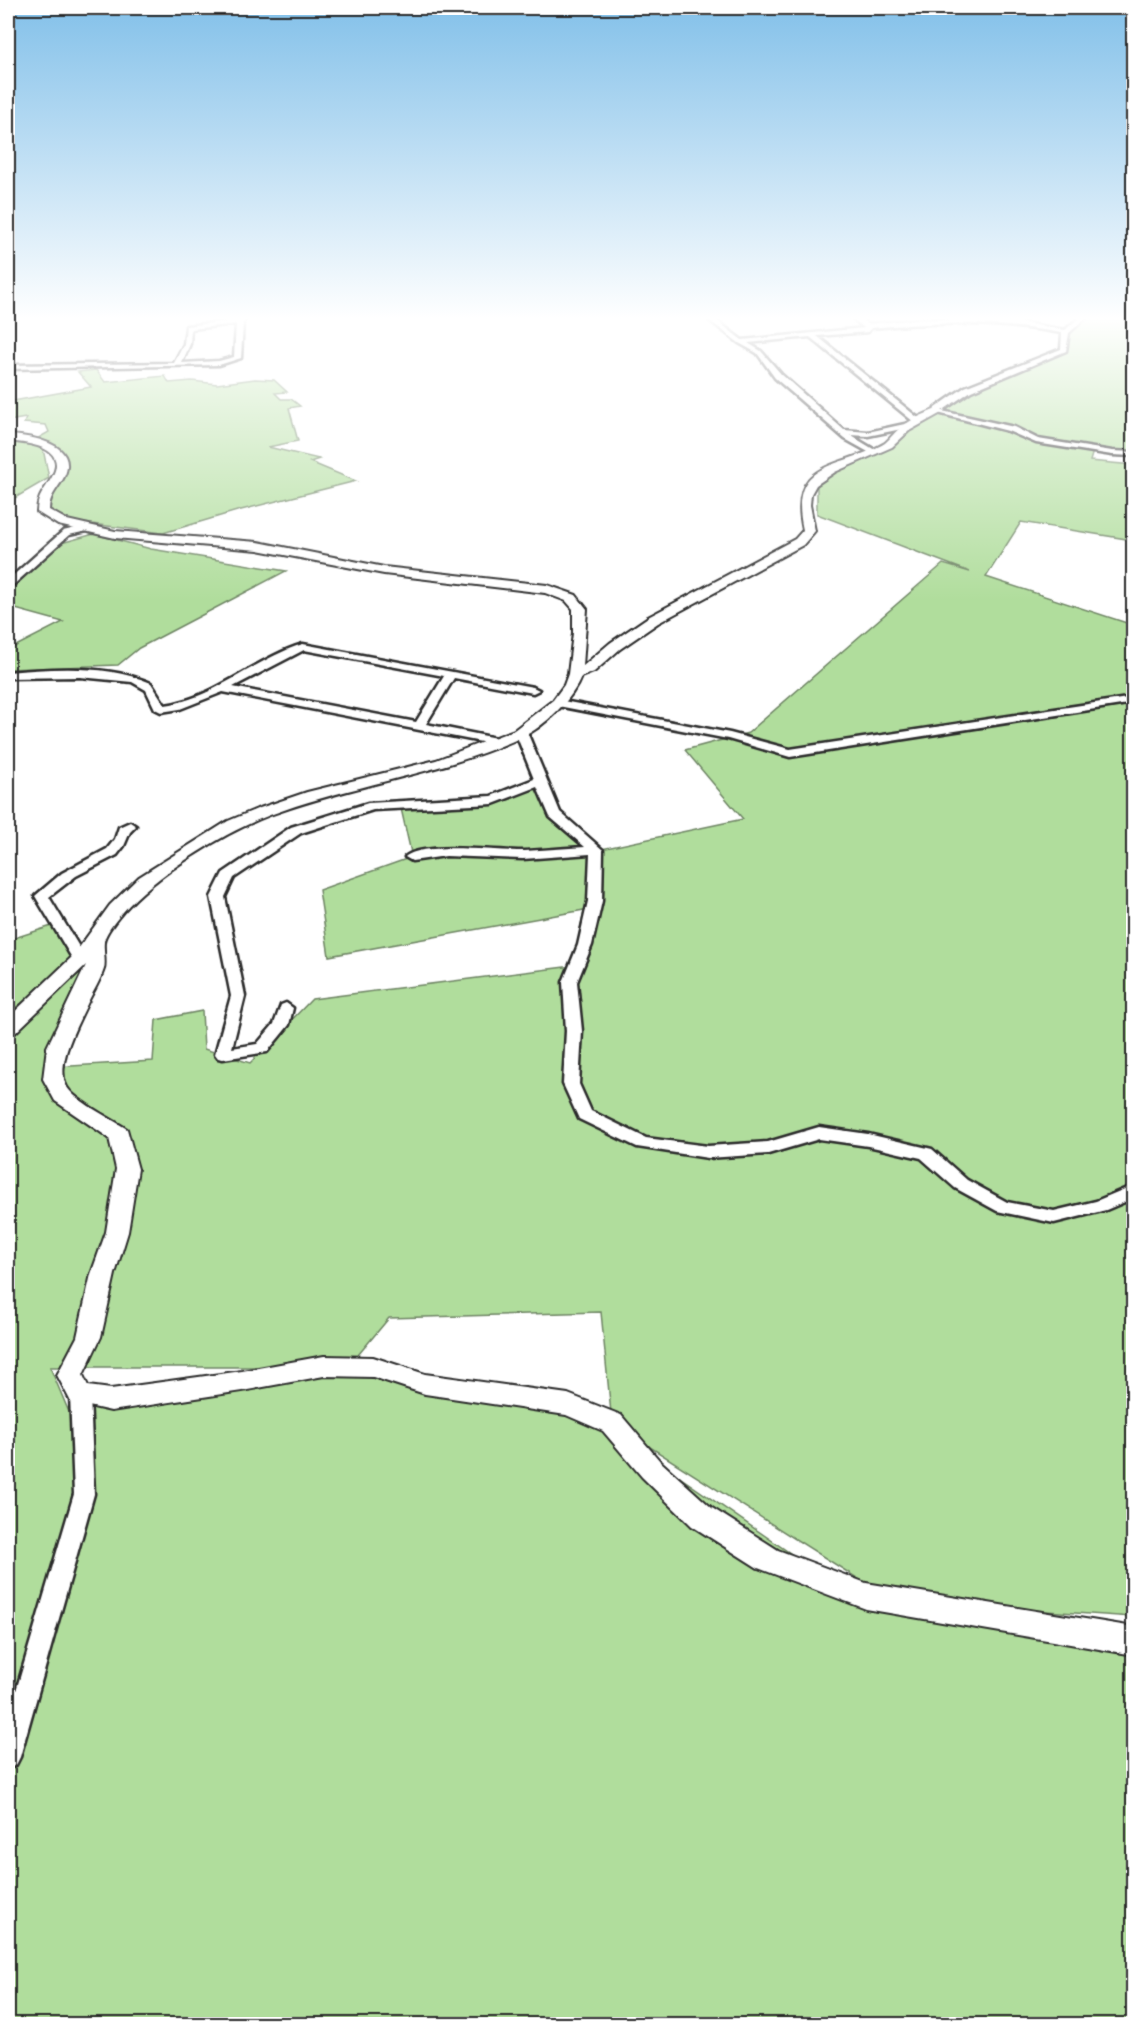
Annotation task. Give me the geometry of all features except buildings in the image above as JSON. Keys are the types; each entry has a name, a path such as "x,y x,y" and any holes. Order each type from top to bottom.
{"street":[{"path":"820,412 865,450 872,452"},
{"path":"903,412 915,422"},
{"path":"843,432 868,434 915,422 938,412 1011,429 1036,441 1050,444 1112,453 1134,453"},
{"path":"575,674 590,669 615,646 653,620 799,542 809,531 805,515 807,488 838,465 890,444 915,422"},
{"path":"8,438 35,441 51,447 61,458 61,470 44,496 43,512 72,529 262,546 359,567 547,589 571,598 580,609 580,633 575,674 571,685 558,703 521,732 441,763 313,795 262,812 234,825 145,881 116,909 80,960 8,1029"},
{"path":"8,585 72,529"},
{"path":"8,675 69,672 133,680 146,685 161,709 176,707 222,688 303,647 533,690"},
{"path":"419,726 451,674"},
{"path":"222,688 497,741"},
{"path":"558,703 730,736 790,753 1134,700"},
{"path":"521,732 554,814 597,850"},
{"path":"286,1008 281,1025 262,1048 223,1054 238,996 218,897 228,876 296,830 372,806 493,800 540,781"},
{"path":"80,960 42,896 63,878 110,854 124,830 130,826"},
{"path":"412,857 446,852 547,855 597,850"},
{"path":"597,850 595,901 585,945 570,982 574,1031 571,1084 585,1115 643,1143 708,1152 768,1148 819,1133 868,1140 926,1153 961,1184 1003,1207 1054,1217 1100,1206 1134,1191"},
{"path":"8,1757 84,1494 80,1395 70,1375 88,1336 103,1274 117,1232 127,1169 119,1134 62,1096 53,1079 57,1047 95,968 95,940"},
{"path":"80,1395 111,1400 242,1381 324,1366 373,1367 425,1384 568,1405 612,1423 651,1469 702,1517 768,1559 866,1596 1134,1641"}],"green space":[{"path":"8,412 290,412 298,441 268,447 319,459 310,462 356,481 237,511 163,533 52,519 43,509 61,458 42,444 49,478 8,502 8,438 35,440 49,432 46,425 24,423 26,418 8,421"},
{"path":"937,412 1133,412 1133,452 1093,451 1090,461 1133,465 1133,540 1021,522 986,577 1133,625 1133,1617 944,1604 1133,1639 1133,2024 8,2024 8,1026 95,953 55,1067 153,1061 156,1020 202,1011 204,1049 250,1063 312,999 573,966 584,910 329,956 319,890 412,857 400,804 493,800 540,781 554,814 597,850 743,819 685,750 748,733 943,564 970,572 817,514 817,485 838,470 890,444","holes":["601,1312 612,1423 879,1592 838,1586 585,1412 348,1367 389,1318","50,1367 310,1367 80,1395 74,1424"]},
{"path":"94,534 151,549 286,571 139,648 118,665 8,669 8,650 63,622 8,607 8,583 54,545"},
{"path":"58,924 80,960 8,1013 8,940"}]}
